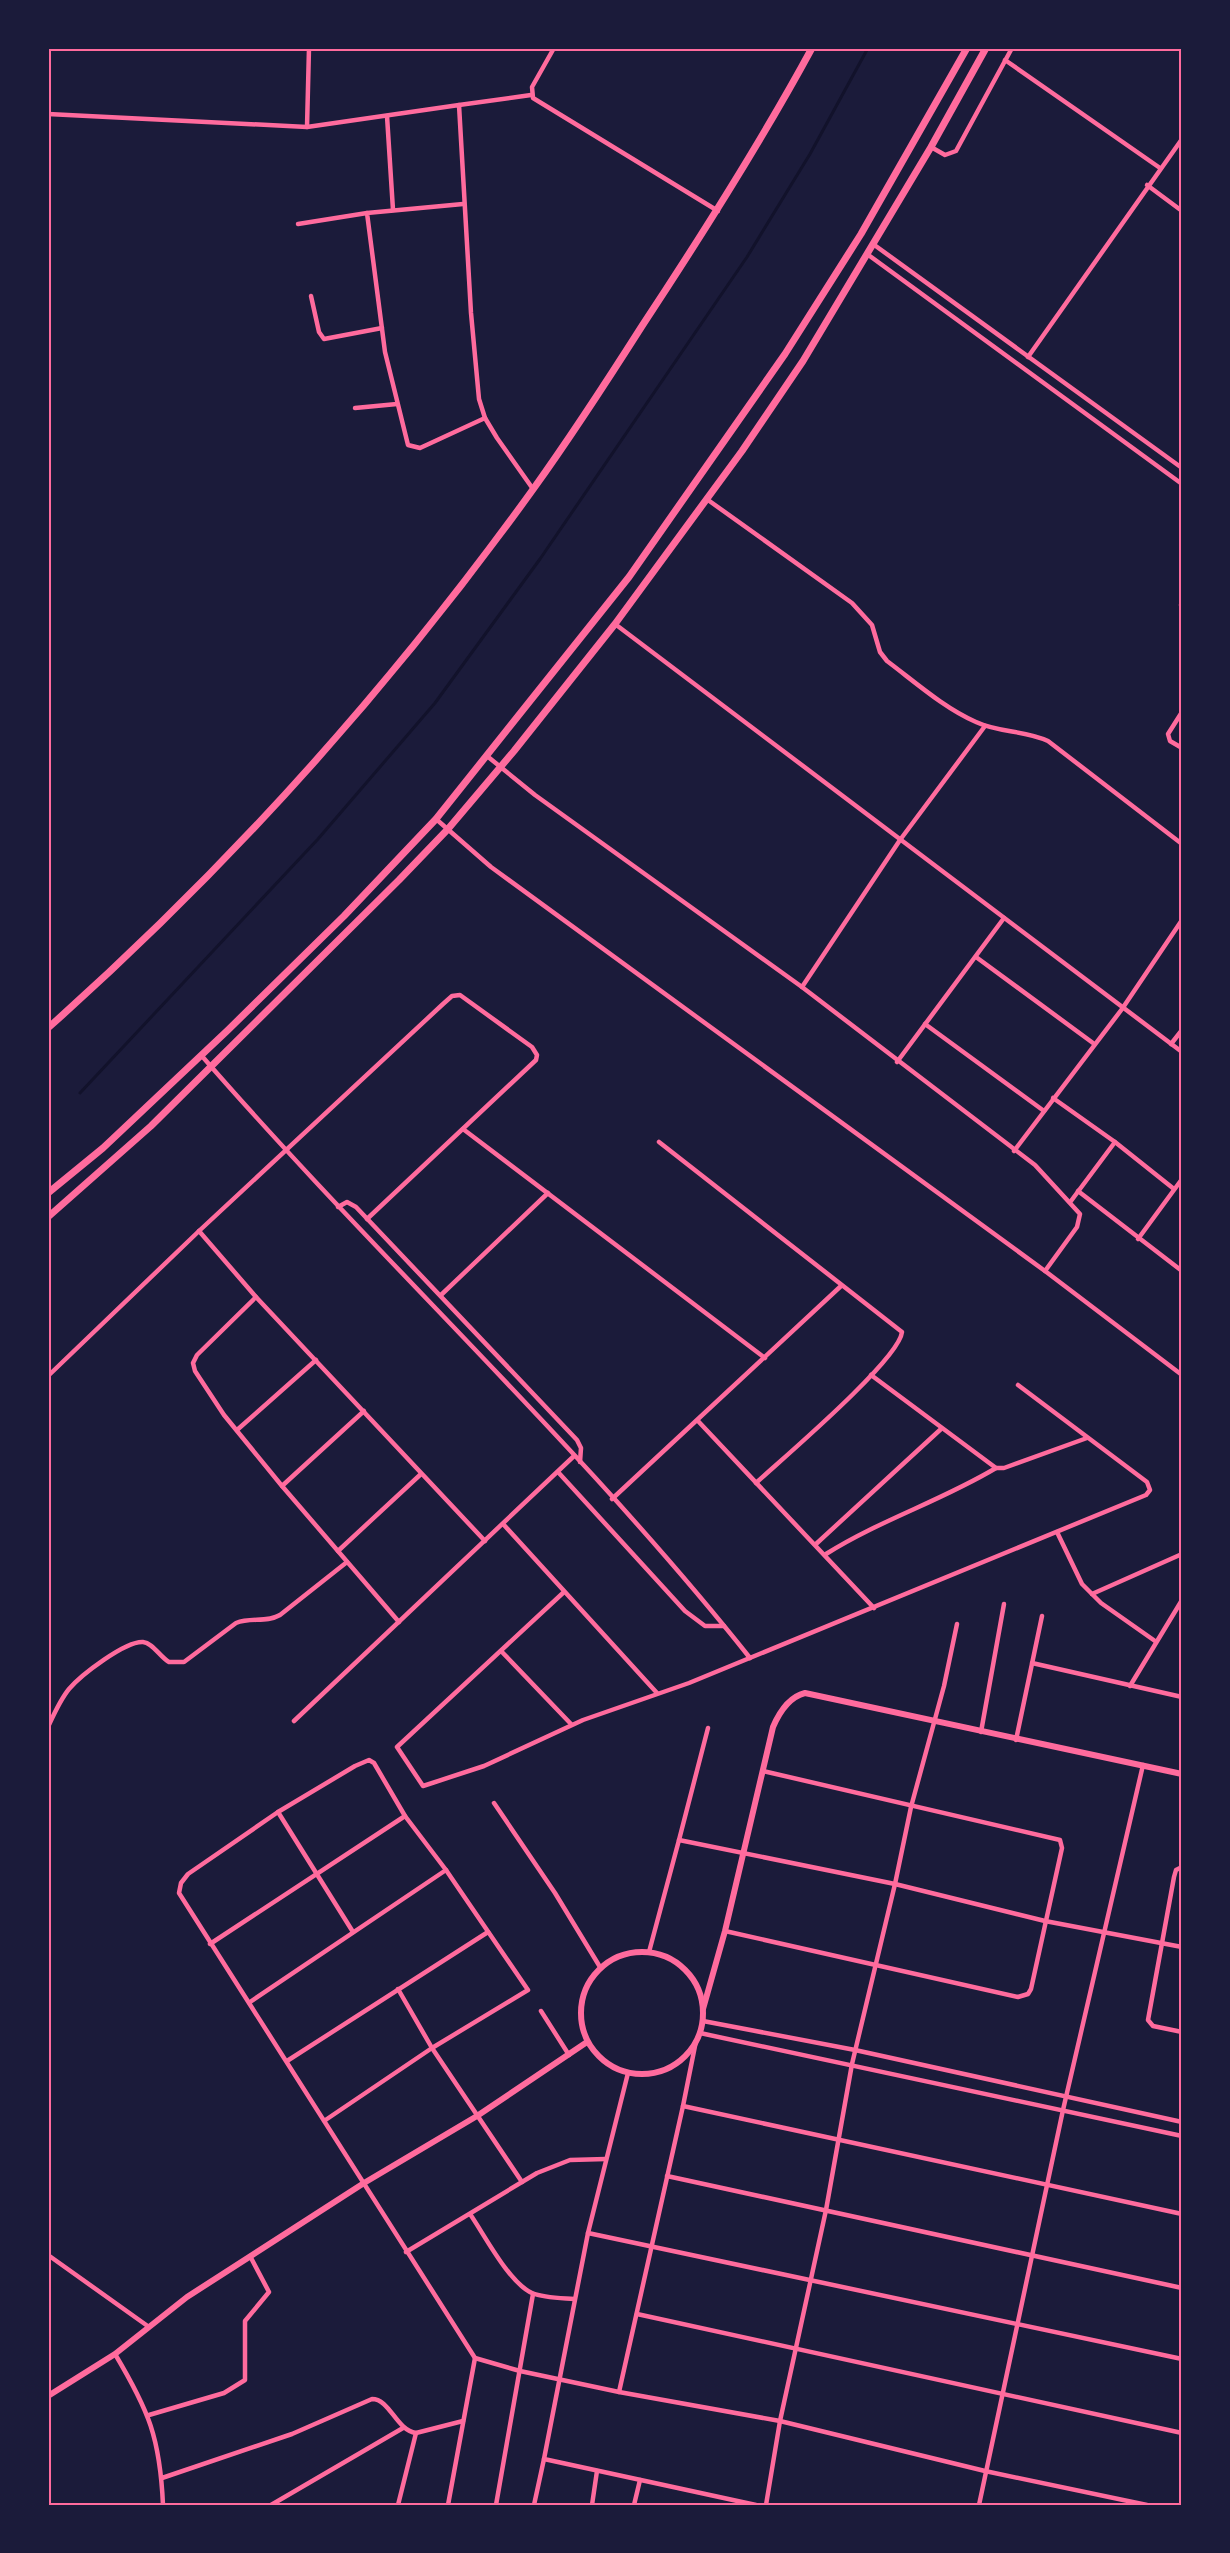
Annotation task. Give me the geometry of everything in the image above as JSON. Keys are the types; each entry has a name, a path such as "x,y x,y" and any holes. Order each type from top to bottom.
{"main road":[{"path":"48,1028 167,916 263,817 418,639 533,489 718,211 812,48"},
{"path":"48,1193 103,1148 344,915 436,819 487,756 629,577 785,354 861,234 967,48"},
{"path":"48,1217 151,1126 448,829 615,624 708,500 803,361 931,147 986,48"}],"street":[{"path":"307,127 309,48"},
{"path":"531,95 532,87 554,48"},
{"path":"931,147 945,155 956,151 1012,48"},
{"path":"1005,60 1160,168"},
{"path":"48,114 307,127 531,95"},
{"path":"531,95 718,211"},
{"path":"459,105 476,383 485,418 533,489"},
{"path":"387,116 393,210"},
{"path":"1028,357 1147,185 1182,139"},
{"path":"1147,185 1182,211"},
{"path":"298,225 367,213 464,204"},
{"path":"367,213 382,328 406,440 413,448 485,418"},
{"path":"873,244 1182,468"},
{"path":"867,254 1182,484"},
{"path":"311,296 320,332 324,339 382,328"},
{"path":"355,408 397,404"},
{"path":"708,500 852,603 872,625 880,652 887,661 956,711 986,726 1033,734 1048,741 1182,844"},
{"path":"615,624 1122,1009 1182,1052"},
{"path":"1182,712 1168,734 1170,741 1182,748"},
{"path":"801,987 900,840 986,726"},
{"path":"487,756 499,768 801,987 1035,1165 1071,1201 1080,1214 1079,1221 1045,1271"},
{"path":"436,819 491,867 1045,1271 1182,1375"},
{"path":"897,1062 1004,918"},
{"path":"1014,1150 1093,1043 1122,1009 1182,920"},
{"path":"976,957 1093,1043"},
{"path":"48,1376 285,1150 456,994 464,997 532,1047 537,1055 532,1065 367,1219"},
{"path":"925,1024 1044,1111"},
{"path":"1171,1044 1182,1030"},
{"path":"201,1055 338,1207 580,1462 750,1658"},
{"path":"1053,1098 1178,1187"},
{"path":"463,1129 765,1358"},
{"path":"659,1142 902,1332 896,1347 871,1375 756,1483"},
{"path":"1071,1201 1115,1142"},
{"path":"1138,1239 1182,1179"},
{"path":"1078,1191 1182,1271"},
{"path":"441,1295 548,1194"},
{"path":"338,1207 348,1202 441,1295 577,1440 580,1448 580,1462"},
{"path":"199,1231 256,1297 485,1541"},
{"path":"612,1499 841,1286"},
{"path":"256,1297 197,1355 193,1363 197,1376 282,1486 399,1622"},
{"path":"237,1430 316,1360"},
{"path":"871,1375 941,1430 996,1468"},
{"path":"564,1592 397,1747 423,1786 484,1766 571,1725 689,1683 1146,1495 1150,1490 1147,1482 1018,1386"},
{"path":"282,1486 364,1411"},
{"path":"698,1421 826,1554 874,1608"},
{"path":"816,1544 941,1430"},
{"path":"826,1554 858,1535 968,1485 996,1468 1004,1468 1087,1438"},
{"path":"294,1721 504,1525 574,1456"},
{"path":"558,1472 685,1611 705,1626 724,1626"},
{"path":"338,1551 421,1474"},
{"path":"504,1525 657,1693"},
{"path":"1057,1532 1076,1573 1092,1594 1155,1641"},
{"path":"1092,1594 1182,1554"},
{"path":"48,1726 69,1689 88,1671 116,1653 141,1642 149,1644 169,1662 184,1662 236,1623 243,1620 268,1620 280,1615 347,1562"},
{"path":"1130,1686 1155,1641 1182,1600"},
{"path":"981,1732 1004,1604"},
{"path":"1016,1740 1042,1616"},
{"path":"766,2505 780,2421 826,2210 855,2050 896,1884 910,1807 934,1722 957,1624"},
{"path":"502,1652 571,1725"},
{"path":"1032,1663 1182,1697"},
{"path":"703,2009 725,1931 772,1727 787,1704 798,1695 805,1693 1182,1774"},
{"path":"649,1952 708,1728"},
{"path":"324,2121 432,2048 528,1990 446,1870 405,1816 374,1763 369,1760 355,1766 279,1812 188,1874 181,1883 179,1893 210,1944 250,2002 324,2121 364,2183 406,2252 475,2358 520,2371 619,2392 780,2421 985,2470 1147,2505"},
{"path":"979,2505 1063,2110 1143,1764"},
{"path":"725,1931 1024,1997 1031,1989 1062,1848 1060,1840 910,1807 763,1771"},
{"path":"494,1803 555,1893 600,1967"},
{"path":"279,1812 353,1932"},
{"path":"210,1944 316,1872 405,1816"},
{"path":"679,1839 896,1884 1046,1921 1182,1947"},
{"path":"1182,1867 1176,1870 1174,1877 1148,2020 1153,2026 1182,2032"},
{"path":"250,2002 446,1870"},
{"path":"287,2061 488,1932"},
{"path":"619,2392 696,2042 703,2021 703,2009 698,1988 687,1970 670,1958 649,1952 631,1952 600,1967 587,1985 581,2004 581,2023 588,2042 598,2056 611,2067 628,2073 645,2074 662,2071 678,2063 696,2042"},
{"path":"398,1989 432,2048 522,2182"},
{"path":"541,2011 569,2055"},
{"path":"703,2021 855,2050 1182,2122"},
{"path":"700,2033 1182,2136"},
{"path":"48,2396 116,2354 187,2297 364,2183 477,2116 588,2042"},
{"path":"534,2505 588,2233 628,2073"},
{"path":"683,2106 1182,2214"},
{"path":"406,2252 522,2182 570,2160 606,2159"},
{"path":"667,2176 1182,2288"},
{"path":"470,2214 511,2274 533,2294 574,2299"},
{"path":"588,2233 810,2278 1182,2359"},
{"path":"48,2255 149,2327"},
{"path":"149,2415 224,2393 245,2380 245,2321 269,2292 250,2256"},
{"path":"495,2505 533,2294"},
{"path":"637,2314 1182,2433"},
{"path":"116,2354 149,2415 162,2478 163,2505"},
{"path":"448,2505 475,2358"},
{"path":"162,2478 292,2434 372,2398 381,2402 403,2428 416,2433 463,2421"},
{"path":"271,2505 403,2428"},
{"path":"398,2505 416,2433"},
{"path":"544,2459 756,2505"},
{"path":"592,2505 597,2471"},
{"path":"634,2505 640,2480"}],"waterway":[{"path":"80,1093 318,839 435,703 540,559 747,257 810,154 868,48"}]}
